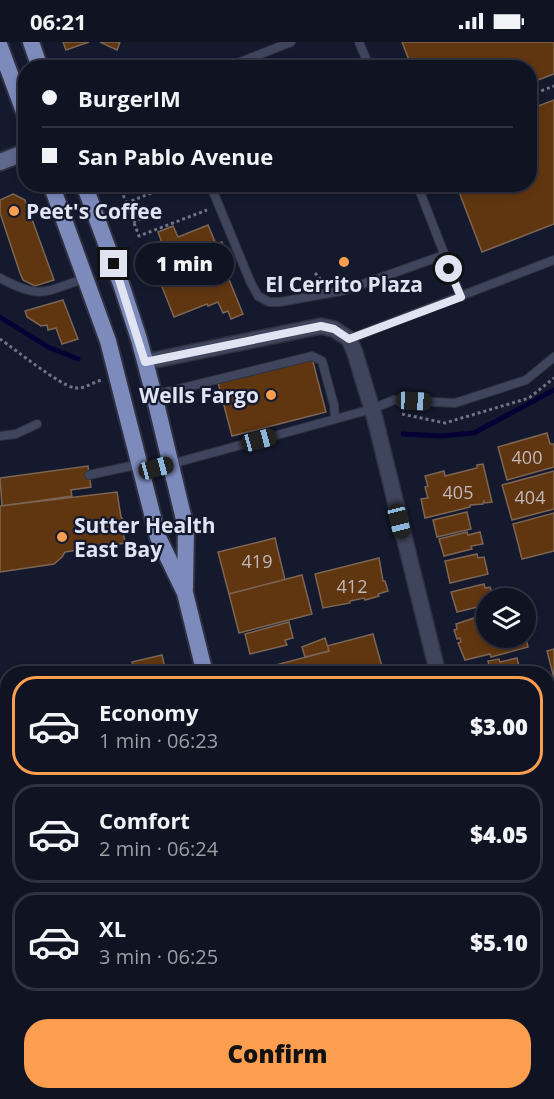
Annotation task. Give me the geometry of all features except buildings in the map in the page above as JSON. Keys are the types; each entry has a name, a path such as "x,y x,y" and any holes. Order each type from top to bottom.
{"main road":[{"path":"31,42 37,60"},
{"path":"0,47 18,95"},
{"path":"0,162 18,155"},
{"path":"54,192 108,341 158,537 185,593 203,666"},
{"path":"87,192 121,284 154,395 186,528 185,593"}],"street":[{"path":"145,362 321,326 334,329 349,339 372,409 436,666"}],"lane":[{"path":"245,60 279,44 291,42"},
{"path":"359,42 367,60"},
{"path":"213,192 250,281 258,296 269,302 346,290 444,255"},
{"path":"420,192 461,297"},
{"path":"349,339 554,260"},
{"path":"0,278 23,291 41,293 86,278"},
{"path":"154,395 312,356 322,361 334,405 335,419"},
{"path":"89,475 171,465 372,409 393,400 455,403 526,380 554,357"},
{"path":"0,436 16,434 37,424"}],"path":[{"path":"537,92 554,86"},
{"path":"122,192 139,236 219,206"},
{"path":"126,203 154,192"},
{"path":"133,222 161,211"},
{"path":"315,273 321,280"},
{"path":"0,339 60,381 75,388 88,386 98,381"}],"waterway":[{"path":"0,317 48,347 78,359"},
{"path":"403,434 441,436 474,433 554,390"}],"place":[{"name":"Peet's Coffee","path":"14,211"},
{"name":"El Cerrito Plaza","path":"344,262"},
{"name":"Wells Fargo","path":"271,395"},
{"name":"Sutter Health East Bay","path":"62,537"}],"route":[{"path":"114,264 145,362 321,326 334,329 349,339 461,297 449,269"}]}
